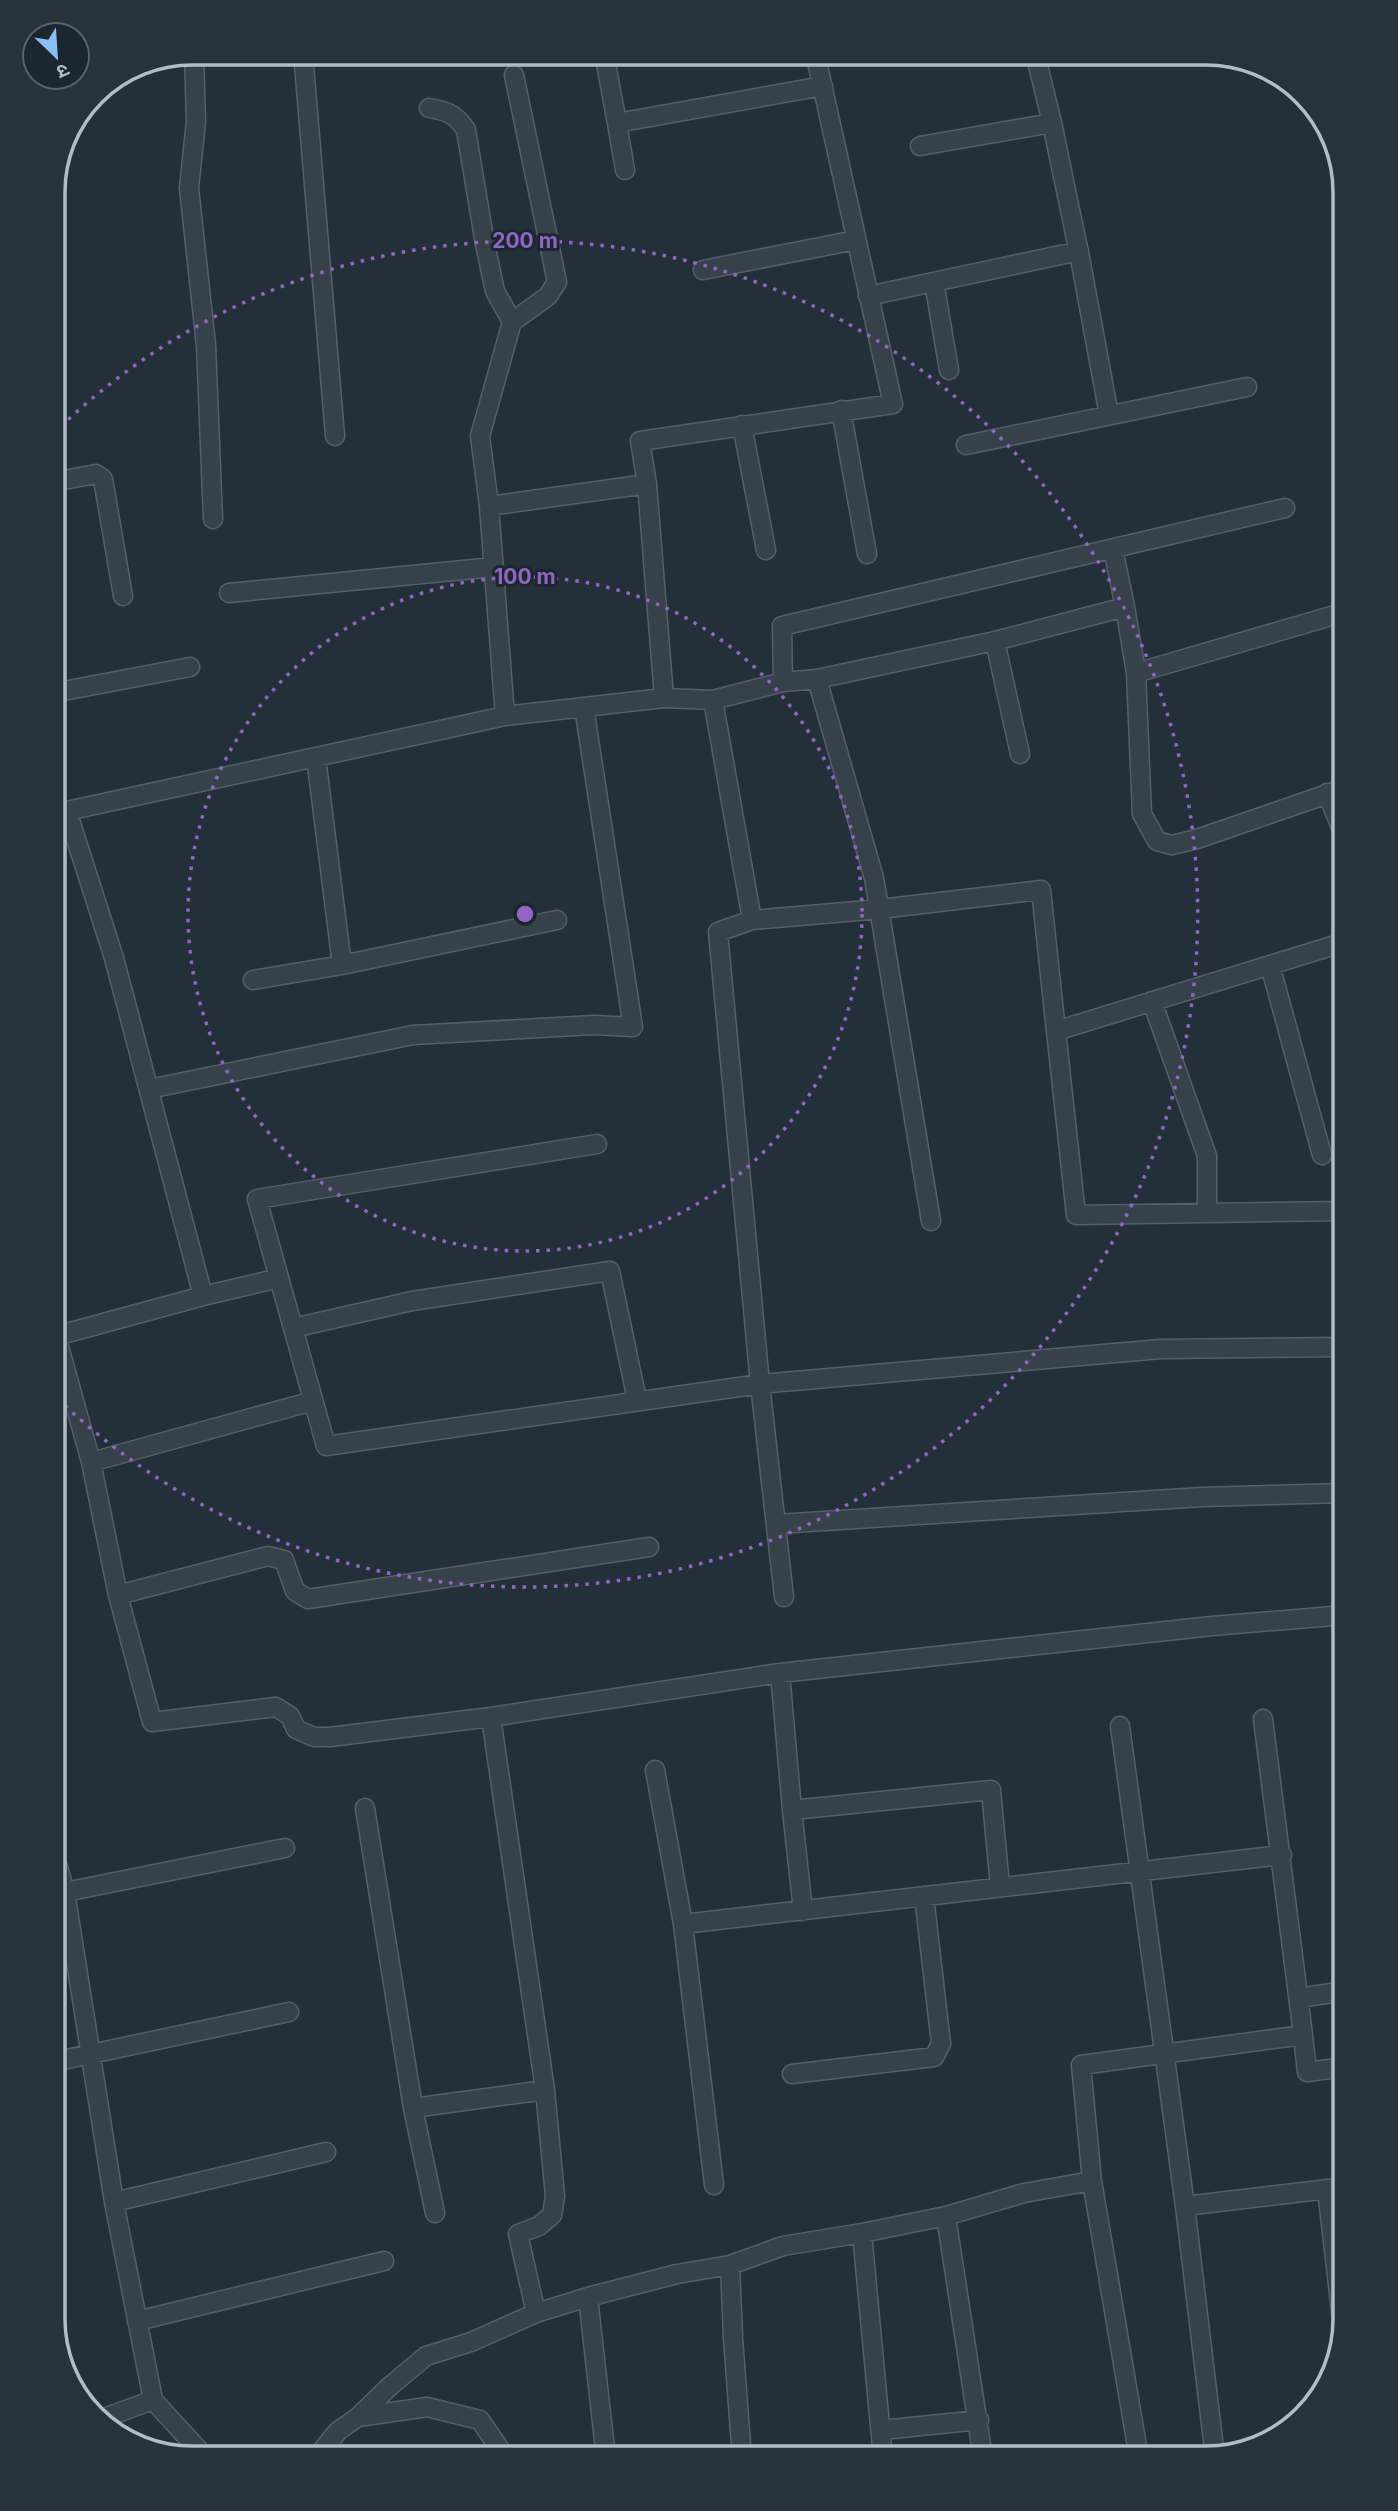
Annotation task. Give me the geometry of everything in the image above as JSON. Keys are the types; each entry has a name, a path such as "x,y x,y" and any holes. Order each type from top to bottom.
{"street":[{"path":"195,65 196,121 189,188 206,345 213,519"},
{"path":"304,65 335,436"},
{"path":"606,65 625,170"},
{"path":"664,698 647,484 640,441 893,404 818,65"},
{"path":"1038,65 1079,251 1109,415"},
{"path":"505,716 481,436 512,322 548,296 557,282 514,75"},
{"path":"617,122 822,86"},
{"path":"429,108 450,111 466,130 495,291 512,322"},
{"path":"920,146 1052,123"},
{"path":"703,270 856,240"},
{"path":"868,296 1079,251"},
{"path":"934,282 950,370"},
{"path":"966,445 1247,387"},
{"path":"841,410 867,554"},
{"path":"742,425 765,550"},
{"path":"65,480 96,474 103,479 123,596"},
{"path":"489,506 647,484"},
{"path":"783,682 782,626 1285,508"},
{"path":"1113,549 1136,673 1142,814 1157,841 1172,845 1196,839 1333,791"},
{"path":"229,593 494,567"},
{"path":"65,812 505,716 664,698 713,700 783,682 817,679 995,641 1125,607"},
{"path":"1136,673 1333,616"},
{"path":"995,641 1020,754"},
{"path":"65,691 190,667"},
{"path":"817,679 874,878 931,1221"},
{"path":"713,700 752,920"},
{"path":"149,1089 413,1035 594,1025 633,1027 584,707"},
{"path":"316,757 342,965"},
{"path":"1327,793 1333,807"},
{"path":"65,826 114,958 202,1296"},
{"path":"784,1597 760,1384 718,932 752,920 880,909 1041,890 1076,1214 1333,1211"},
{"path":"253,979 342,965 557,919"},
{"path":"1056,1031 1333,946"},
{"path":"1270,965 1322,1155"},
{"path":"1152,1001 1207,1156 1207,1213"},
{"path":"597,1144 257,1199 326,1446 760,1384 1161,1349 1333,1348"},
{"path":"293,1328 412,1301 610,1271 637,1400"},
{"path":"65,1327 279,1278"},
{"path":"65,1369 91,1462 118,1595 152,1722 276,1707 290,1716 296,1729 314,1737 491,1717 780,1673 1212,1626 1333,1616"},
{"path":"91,1462 313,1401"},
{"path":"777,1524 1202,1497 1333,1493"},
{"path":"118,1595 268,1556 284,1560 295,1591 308,1599 649,1547"},
{"path":"780,1673 803,1911"},
{"path":"491,1717 545,2090 555,2196 552,2215 539,2226 518,2234 536,2313"},
{"path":"1263,1719 1307,2072 1333,2069"},
{"path":"1120,1726 1185,2206 1214,2446"},
{"path":"655,1770 682,1924 714,2185"},
{"path":"792,1810 991,1790 1000,1887"},
{"path":"365,1808 412,2108 435,2213"},
{"path":"195,2446 153,2400 114,2202 65,1892 285,1849"},
{"path":"682,1924 1282,1855"},
{"path":"792,2074 934,2057 942,2044 925,1896"},
{"path":"1298,1998 1333,1993"},
{"path":"65,2059 289,2011"},
{"path":"1137,2446 1092,2181 1081,2065 1303,2035"},
{"path":"412,2108 545,2090"},
{"path":"114,2202 326,2152"},
{"path":"326,2446 338,2431 358,2417 426,2356 471,2342 536,2313 677,2274 730,2265 783,2246 946,2216 1024,2193 1092,2181"},
{"path":"1185,2206 1333,2188"},
{"path":"1327,2189 1333,2242"},
{"path":"946,2216 982,2446"},
{"path":"862,2233 883,2446"},
{"path":"137,2321 384,2260"},
{"path":"730,2265 741,2446"},
{"path":"588,2297 605,2446"},
{"path":"110,2416 153,2400"},
{"path":"358,2417 427,2407 480,2420 498,2446"},
{"path":"882,2430 979,2420"}]}
